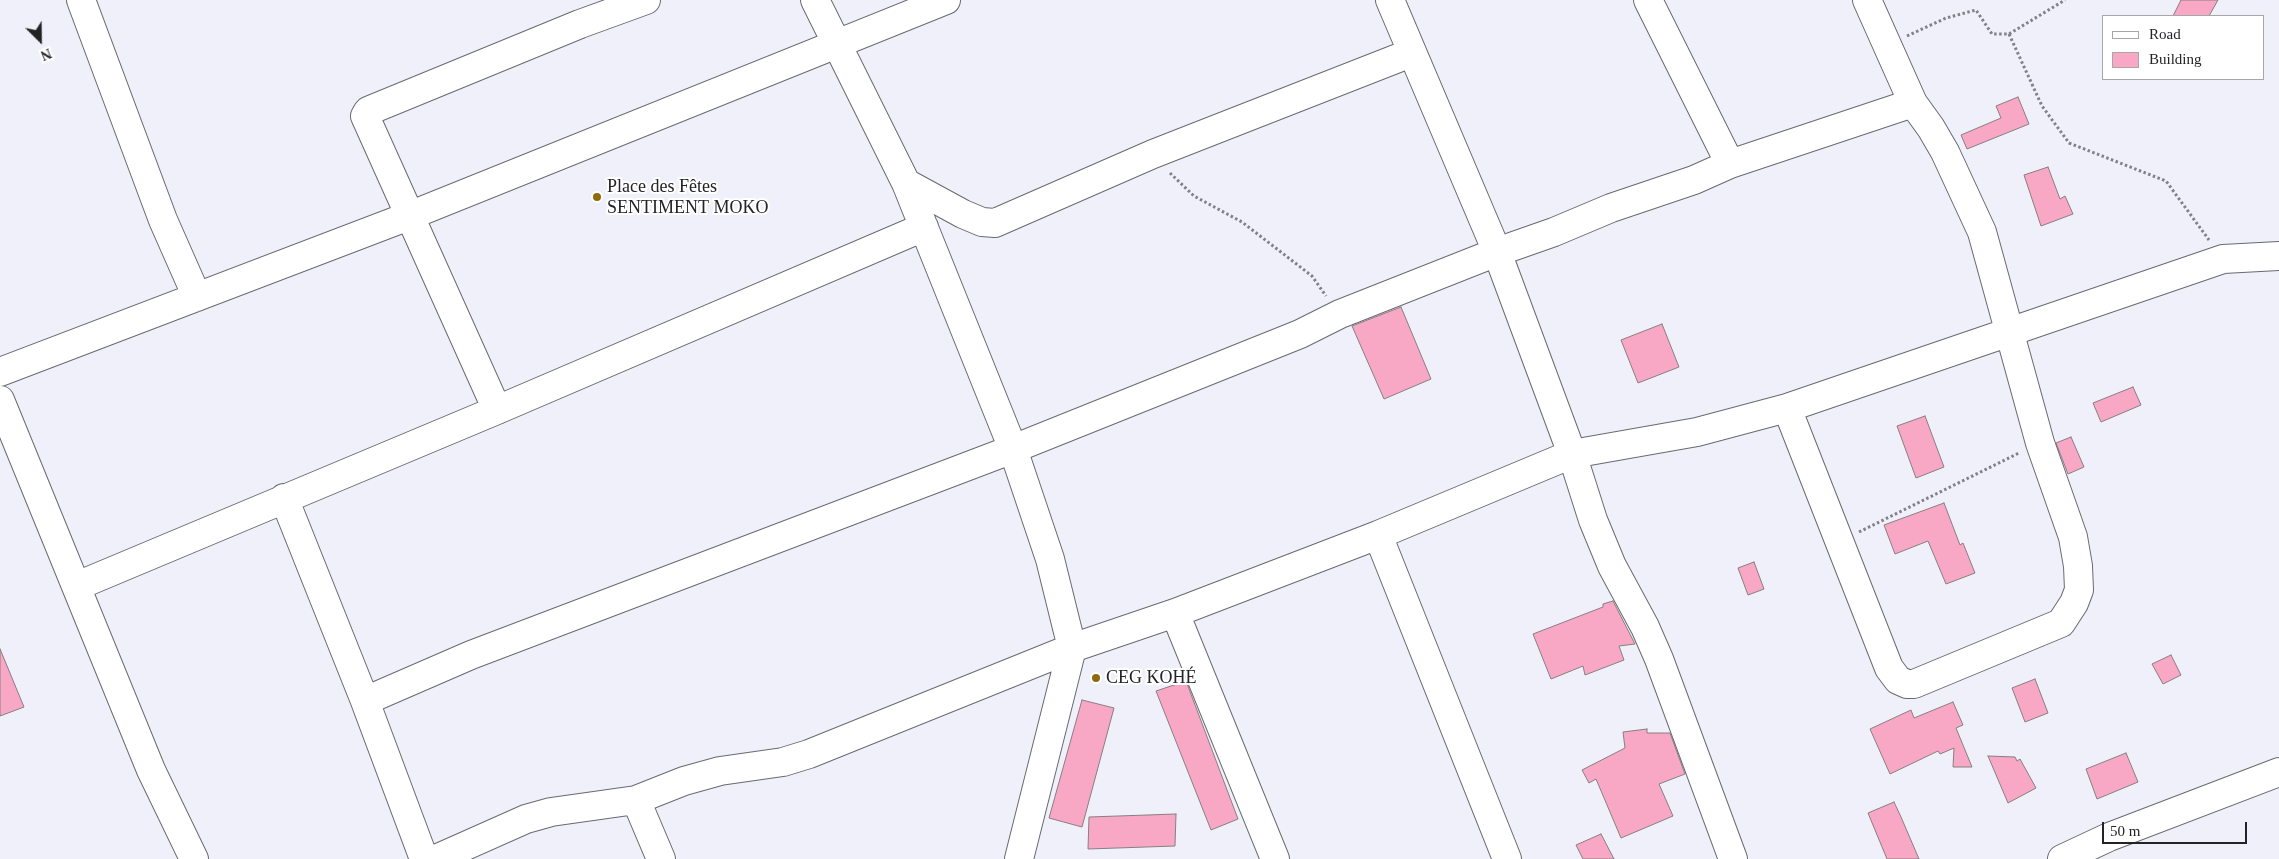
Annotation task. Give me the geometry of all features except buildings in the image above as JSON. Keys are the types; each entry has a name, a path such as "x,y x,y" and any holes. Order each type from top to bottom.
{"street":[{"path":"81,0 163,220 197,298"},
{"path":"496,410 366,119 368,111 580,24 646,0"},
{"path":"815,0 835,44 906,182 1013,448 1050,559 1072,648 1019,859"},
{"path":"0,372 409,216 946,0"},
{"path":"1390,0 1497,252 1572,454 1593,520 1612,566 1645,626 1659,659 1733,859"},
{"path":"1648,0 1730,164"},
{"path":"1787,408 1889,668 1898,680 1907,684 1914,684 2061,623 2074,603 2079,590 2078,566 2073,537 2040,443 1982,232 1945,152 1913,103 1867,0"},
{"path":"906,182 963,214 982,222 995,223 1153,154 1411,53"},
{"path":"365,701 471,655 1013,448 1300,334 1340,314 1497,252 1554,232 1611,208 1694,180 1730,164 1913,103"},
{"path":"77,586 924,227"},
{"path":"436,859 526,819 551,812 636,800 684,781 720,771 783,762 809,754 1072,648 1175,613 1378,535 1572,454 1697,432 1787,408 2223,259 2279,256"},
{"path":"0,400 151,770 194,859"},
{"path":"284,498 365,701 424,859"},
{"path":"1378,535 1507,859"},
{"path":"1175,613 1275,859"},
{"path":"2062,859 2109,837 2279,772"},
{"path":"636,800 661,859"}],"path":[{"path":"1888,44 1946,18 1976,10 1992,34 2009,34 2065,0"},
{"path":"2009,34 2042,106 2069,143 2166,181 2223,259"},
{"path":"1153,154 1194,196 1242,222 1312,276 1340,314"},
{"path":"1838,542 2040,443"}],"place":[{"name":"Place des Fêtes SENTIMENT MOKO","path":"597,197"},
{"name":"CEG KOHÉ","path":"1096,678"}]}
